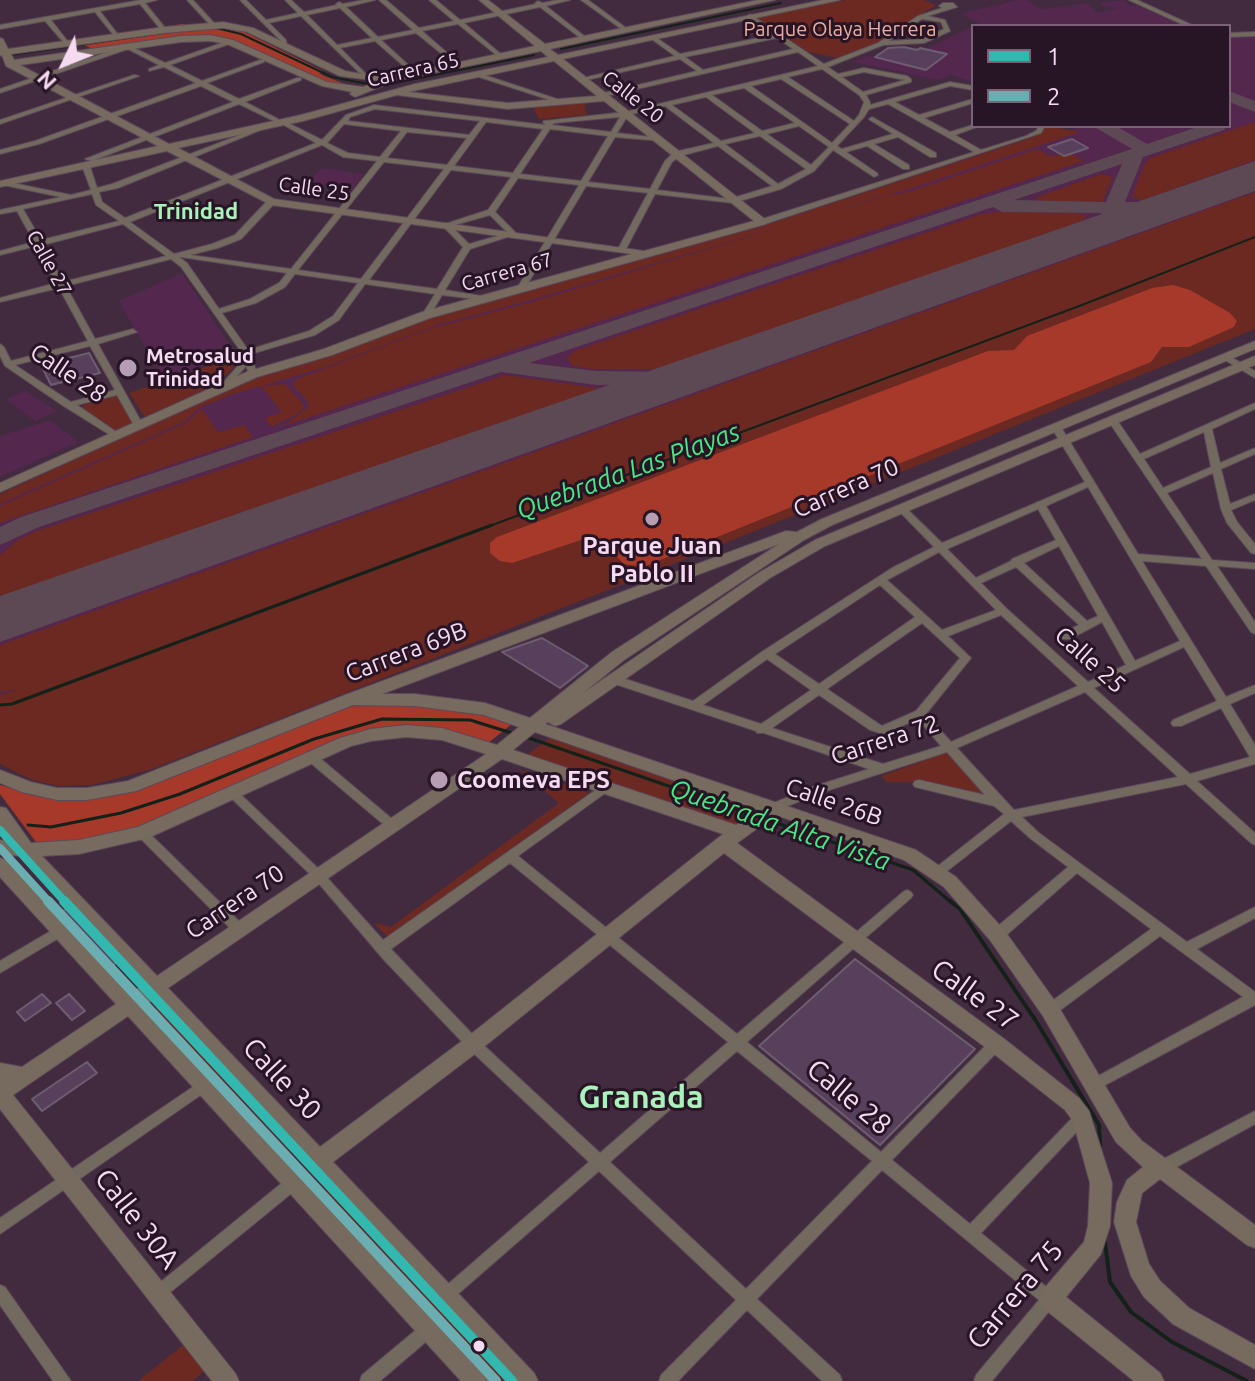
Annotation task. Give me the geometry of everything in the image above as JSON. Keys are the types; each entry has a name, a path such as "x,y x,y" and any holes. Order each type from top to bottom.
{"street":[{"path":"0,27 154,0"},
{"path":"190,0 213,25"},
{"path":"243,0 283,40 284,46"},
{"path":"288,0 336,47 367,86"},
{"path":"335,0 415,74"},
{"path":"265,22 372,0"},
{"path":"382,0 458,65"},
{"path":"432,0 500,56"},
{"name":"Calle 20","path":"483,0 762,222"},
{"path":"336,47 538,3 567,0"},
{"path":"584,0 626,30"},
{"name":"Carrera 65","path":"276,122 341,100 367,86 415,74 771,0"},
{"name":"Carrera 65","path":"2,179 276,122 391,92 836,0"},
{"path":"1132,0 1186,24"},
{"path":"141,2 164,30"},
{"path":"538,3 585,39"},
{"path":"0,253 123,222 324,142 342,122 363,108 389,106 518,124 550,124 625,114 823,67 880,44 920,17 932,14 943,4"},
{"path":"96,10 116,36"},
{"path":"880,44 918,41 948,30 946,24 932,14"},
{"path":"128,47 276,122 324,142 339,154 734,200 778,187 811,169 836,150 866,108 867,102 862,94 838,76 750,16"},
{"path":"47,19 66,43"},
{"path":"5,59 66,43 213,25 250,30 367,86 391,92 508,106 604,96 798,50"},
{"path":"897,32 918,41"},
{"path":"1231,35 1255,34"},
{"path":"582,79 778,36"},
{"path":"652,37 702,72"},
{"path":"0,91 98,54 128,47 210,38 230,42 332,87 367,86"},
{"path":"0,41 5,59"},
{"path":"151,70 230,42"},
{"path":"5,59 98,54"},
{"name":"Calle 25","path":"5,59 271,202 645,253"},
{"path":"0,152 37,143 262,61"},
{"path":"838,76 867,70 909,81 862,94"},
{"path":"475,74 561,102"},
{"path":"0,122 136,76"},
{"path":"782,76 854,124"},
{"path":"253,374 218,312 179,257 99,203 87,162 299,79"},
{"path":"866,108 956,84 971,88"},
{"path":"745,85 874,175"},
{"path":"332,87 341,100"},
{"path":"706,94 811,169"},
{"path":"890,102 980,152"},
{"path":"918,118 971,102"},
{"path":"666,104 778,187"},
{"path":"520,290 625,114"},
{"path":"872,119 933,155"},
{"path":"225,385 246,357 328,324 343,310 484,120"},
{"path":"0,212 94,192 276,122"},
{"path":"342,122 472,137"},
{"path":"550,124 660,140"},
{"path":"467,247 446,225 491,212 550,124"},
{"path":"614,262 669,161 677,154 799,124"},
{"path":"949,135 971,128"},
{"name":"Carrera 67","path":"0,488 253,374 328,352 426,315 762,222 980,152 1040,129"},
{"path":"218,312 268,295 282,285 405,130"},
{"path":"836,150 899,135"},
{"path":"868,144 906,167"},
{"name":"Calle 27","path":"2,179 72,197"},
{"path":"217,261 271,202"},
{"name":"Calle 27","path":"19,208 138,425"},
{"path":"426,315 467,247 513,234 491,212"},
{"path":"0,300 179,257 238,237"},
{"path":"179,257 490,299"},
{"path":"8,364 133,332"},
{"name":"Carrera 70","path":"528,733 781,565 820,543 1255,345"},
{"name":"Calle 28","path":"0,347 8,364 115,435"},
{"path":"1226,357 1255,375"},
{"name":"Carrera 70","path":"0,1094 466,776 508,756 528,733 618,656 768,556 827,522 1060,434 1112,419 1255,360"},
{"path":"68,405 118,392"},
{"path":"1138,458 1255,406"},
{"path":"1112,419 1255,630"},
{"path":"1207,427 1226,509 1232,523 1255,551"},
{"path":"938,872 1011,815 1188,779 1255,758 1060,434"},
{"path":"1161,492 1255,451"},
{"path":"694,706 881,580 940,548 1090,483"},
{"path":"1226,509 1255,497"},
{"path":"1041,505 1132,666"},
{"name":"Calle 25","path":"901,508 1003,611 1255,840"},
{"name":"Carrera 69B","path":"0,776 28,788 57,794 120,790 740,551 827,522"},
{"path":"975,582 1062,541"},
{"path":"1135,557 1255,566"},
{"path":"1016,561 1086,626"},
{"path":"767,654 866,723 883,730 920,714 966,658 881,580"},
{"path":"942,634 1003,611"},
{"path":"761,730 923,617"},
{"path":"1066,636 1104,617"},
{"name":"Carrera 72","path":"321,1163 466,1055 473,1044 607,935 767,814 819,789 950,747 1187,642"},
{"path":"613,679 884,769"},
{"path":"1177,723 1255,689"},
{"name":"Calle 26B","path":"351,699 465,705 528,733 767,814 910,855 938,872 997,935 1050,1010 1123,1135 1159,1169"},
{"path":"920,714 1011,815 1254,998 1094,1085"},
{"name":"Calle 27","path":"311,757 346,742 394,731 442,734 604,788 732,838 854,941 996,1044 1072,1104 1082,1117 1101,1183 1099,1226 1093,1247"},
{"path":"0,847 26,850 79,847 142,833 311,757 393,826"},
{"path":"919,784 998,802"},
{"path":"382,948 604,788"},
{"path":"233,794 319,876 473,1044 834,1381"},
{"name":"Calle 30","path":"0,813 26,850 526,1381"},
{"path":"142,833 240,930"},
{"name":"Calle 28","path":"510,856 882,1164 1152,1381"},
{"path":"0,865 477,1381"},
{"path":"997,935 1077,866"},
{"path":"445,1296 907,895"},
{"path":"1188,947 1255,912"},
{"path":"1050,1010 1161,928"},
{"path":"0,968 54,934"},
{"path":"667,1381 996,1044"},
{"path":"0,1072 26,1076"},
{"path":"0,1227 203,1086"},
{"name":"Calle 30A","path":"0,1094 227,1381"},
{"path":"970,1234 1082,1117"},
{"path":"1255,1117 1144,1177 1134,1187 1125,1222 1135,1257 1152,1289 1192,1324 1255,1358"},
{"path":"1159,1169 1255,1238"},
{"path":"157,1294 293,1183"},
{"name":"Carrera 75","path":"982,1381 1093,1247"},
{"path":"0,1292 63,1381"},
{"path":"368,1381 429,1329"}],"shaded area":[{"path":"1018,0 1026,0 1041,9 1088,3 1098,13 1118,8 1103,7 1101,3 1125,0 1130,6 1135,5 1178,24 977,24 960,14"},
{"path":"182,24 240,30 323,71 319,73 324,76 348,85 365,86 359,90 339,87 216,37 96,51 83,44 92,38"},
{"path":"971,27 971,81 946,73 950,76 939,80 854,62 868,56 875,57 897,45 927,49"},
{"path":"1231,37 1255,37 1255,241 0,715 0,499 232,390 409,327 769,227 1074,129 1231,128"},
{"path":"321,168 364,174 352,190 307,183"},
{"path":"182,273 236,355 163,379 119,301"},
{"path":"1173,285 1190,290 1230,313 1237,321 1234,327 1189,347 1162,347 1151,362 643,567 624,564 602,542 590,537 512,563 500,561 490,553 490,543 497,537 988,351 1014,350 1027,336 1152,288"},
{"path":"26,391 57,411 35,421 6,399"},
{"path":"50,420 78,442 0,477 0,436"},
{"path":"418,705 482,714 512,724 488,743 436,728 403,725 360,732 135,830 86,841 39,846 0,794 0,785 53,798 146,787 333,710 354,706"}],"green space":[{"name":"Parque Olaya Herrera","path":"846,0 924,0 936,5 875,44 843,59 808,52 754,16"},
{"path":"585,103 586,115 539,119 533,107"},
{"path":"1255,122 1255,160 1142,200 1132,197 1144,165 1150,158"},
{"path":"1045,128 1080,132 906,190 437,325 323,368 233,394 199,408 184,422 0,504 0,494 257,376 437,315 766,225 1033,137"},
{"path":"1037,149 1050,156 1071,154 1084,161 283,426 309,407 306,399 293,386 295,380 429,329 532,302 880,197 908,192"},
{"path":"1101,174 1113,177 1102,202 1043,201 1035,198"},
{"name":"Parque Juan Pablo II","path":"1255,192 1255,329 651,573 152,769 92,785 59,786 32,780 0,764 0,695 19,689 0,692 0,645"},
{"path":"1078,213 1087,216 1080,222 661,369 591,369 573,366 567,358 574,351 982,214"},
{"path":"237,356 235,366 217,384 145,417 129,393"},
{"path":"505,375 596,388 592,393 29,592 0,595 0,555 34,532"},
{"path":"285,384 305,406 299,413 271,427 265,418 282,412 261,386"},
{"path":"117,393 134,423 114,433 79,407"},
{"path":"202,409 218,432 244,425 253,437 0,523 0,506 186,423"},
{"path":"551,737 755,805 735,827 524,757"},
{"path":"951,751 983,794 932,782 887,782 881,776"},
{"path":"518,769 589,793 388,937 374,923 391,927 559,803"},
{"path":"157,1008 290,1152 285,1155 152,1011"},
{"path":"324,1188 505,1381 497,1381 320,1192"},
{"path":"192,1338 213,1364 192,1381 138,1381"}],"building":[{"path":"904,47 947,54 926,70 875,57 888,48"},
{"path":"1072,139 1088,148 1064,156 1048,147"},
{"path":"89,353 100,373 51,385 41,365"},
{"path":"542,638 588,666 560,688 502,652"},
{"path":"66,909 116,963 110,967 60,913"},
{"path":"855,959 975,1049 880,1145 759,1046"},
{"path":"42,994 51,1003 25,1021 17,1012"},
{"path":"69,994 85,1011 72,1020 56,1003"},
{"path":"87,1062 97,1073 42,1111 32,1099"}],"waterway":[{"path":"561,49 781,3"},
{"path":"216,28 241,34 332,77 373,85"},
{"path":"10,55 169,32"},
{"path":"385,85 534,55"},
{"name":"Quebrada Las Playas","path":"487,527 1082,305 1255,237"},
{"name":"Quebrada Las Playas","path":"0,705 12,704 492,525"},
{"name":"Quebrada Alta Vista","path":"28,825 51,827 121,813 180,794 314,739 382,719 470,720 515,734"},
{"name":"Quebrada Alta Vista","path":"526,737 753,815"},
{"name":"Quebrada Alta Vista","path":"768,820 913,870 952,903"},
{"name":"Quebrada Alta Vista","path":"950,901 960,909 1036,1021 1099,1125 1100,1146"},
{"name":"Quebrada Alta Vista","path":"1105,1242 1110,1282 1131,1312 1172,1342 1247,1381"}],"taxiway":[{"path":"1231,97 1254,107"},
{"path":"1106,128 1138,144 1139,152"},
{"path":"0,537 30,522 1212,128"},
{"path":"1114,207 1135,154"},
{"path":"1002,206 1114,207"},
{"path":"1099,230 1107,224 1114,207"},
{"path":"1114,207 1161,208"},
{"path":"506,367 596,378 681,379"},
{"path":"0,618 8,617"}],"runway":[{"path":"0,620 1255,175"}],"transit line":[{"name":"1","path":"0,830 148,993 512,1381"},
{"name":"2","path":"0,848 139,1001 496,1381"}],"place":[{"name":"Metrosalud Trinidad","path":"128,368"},
{"name":"Parque Juan Pablo II","path":"652,519"},
{"name":"Coomeva EPS","path":"439,780"}],"district":[{"name":"Trinidad","path":"196,212"},
{"name":"Granada","path":"641,1097"}]}
